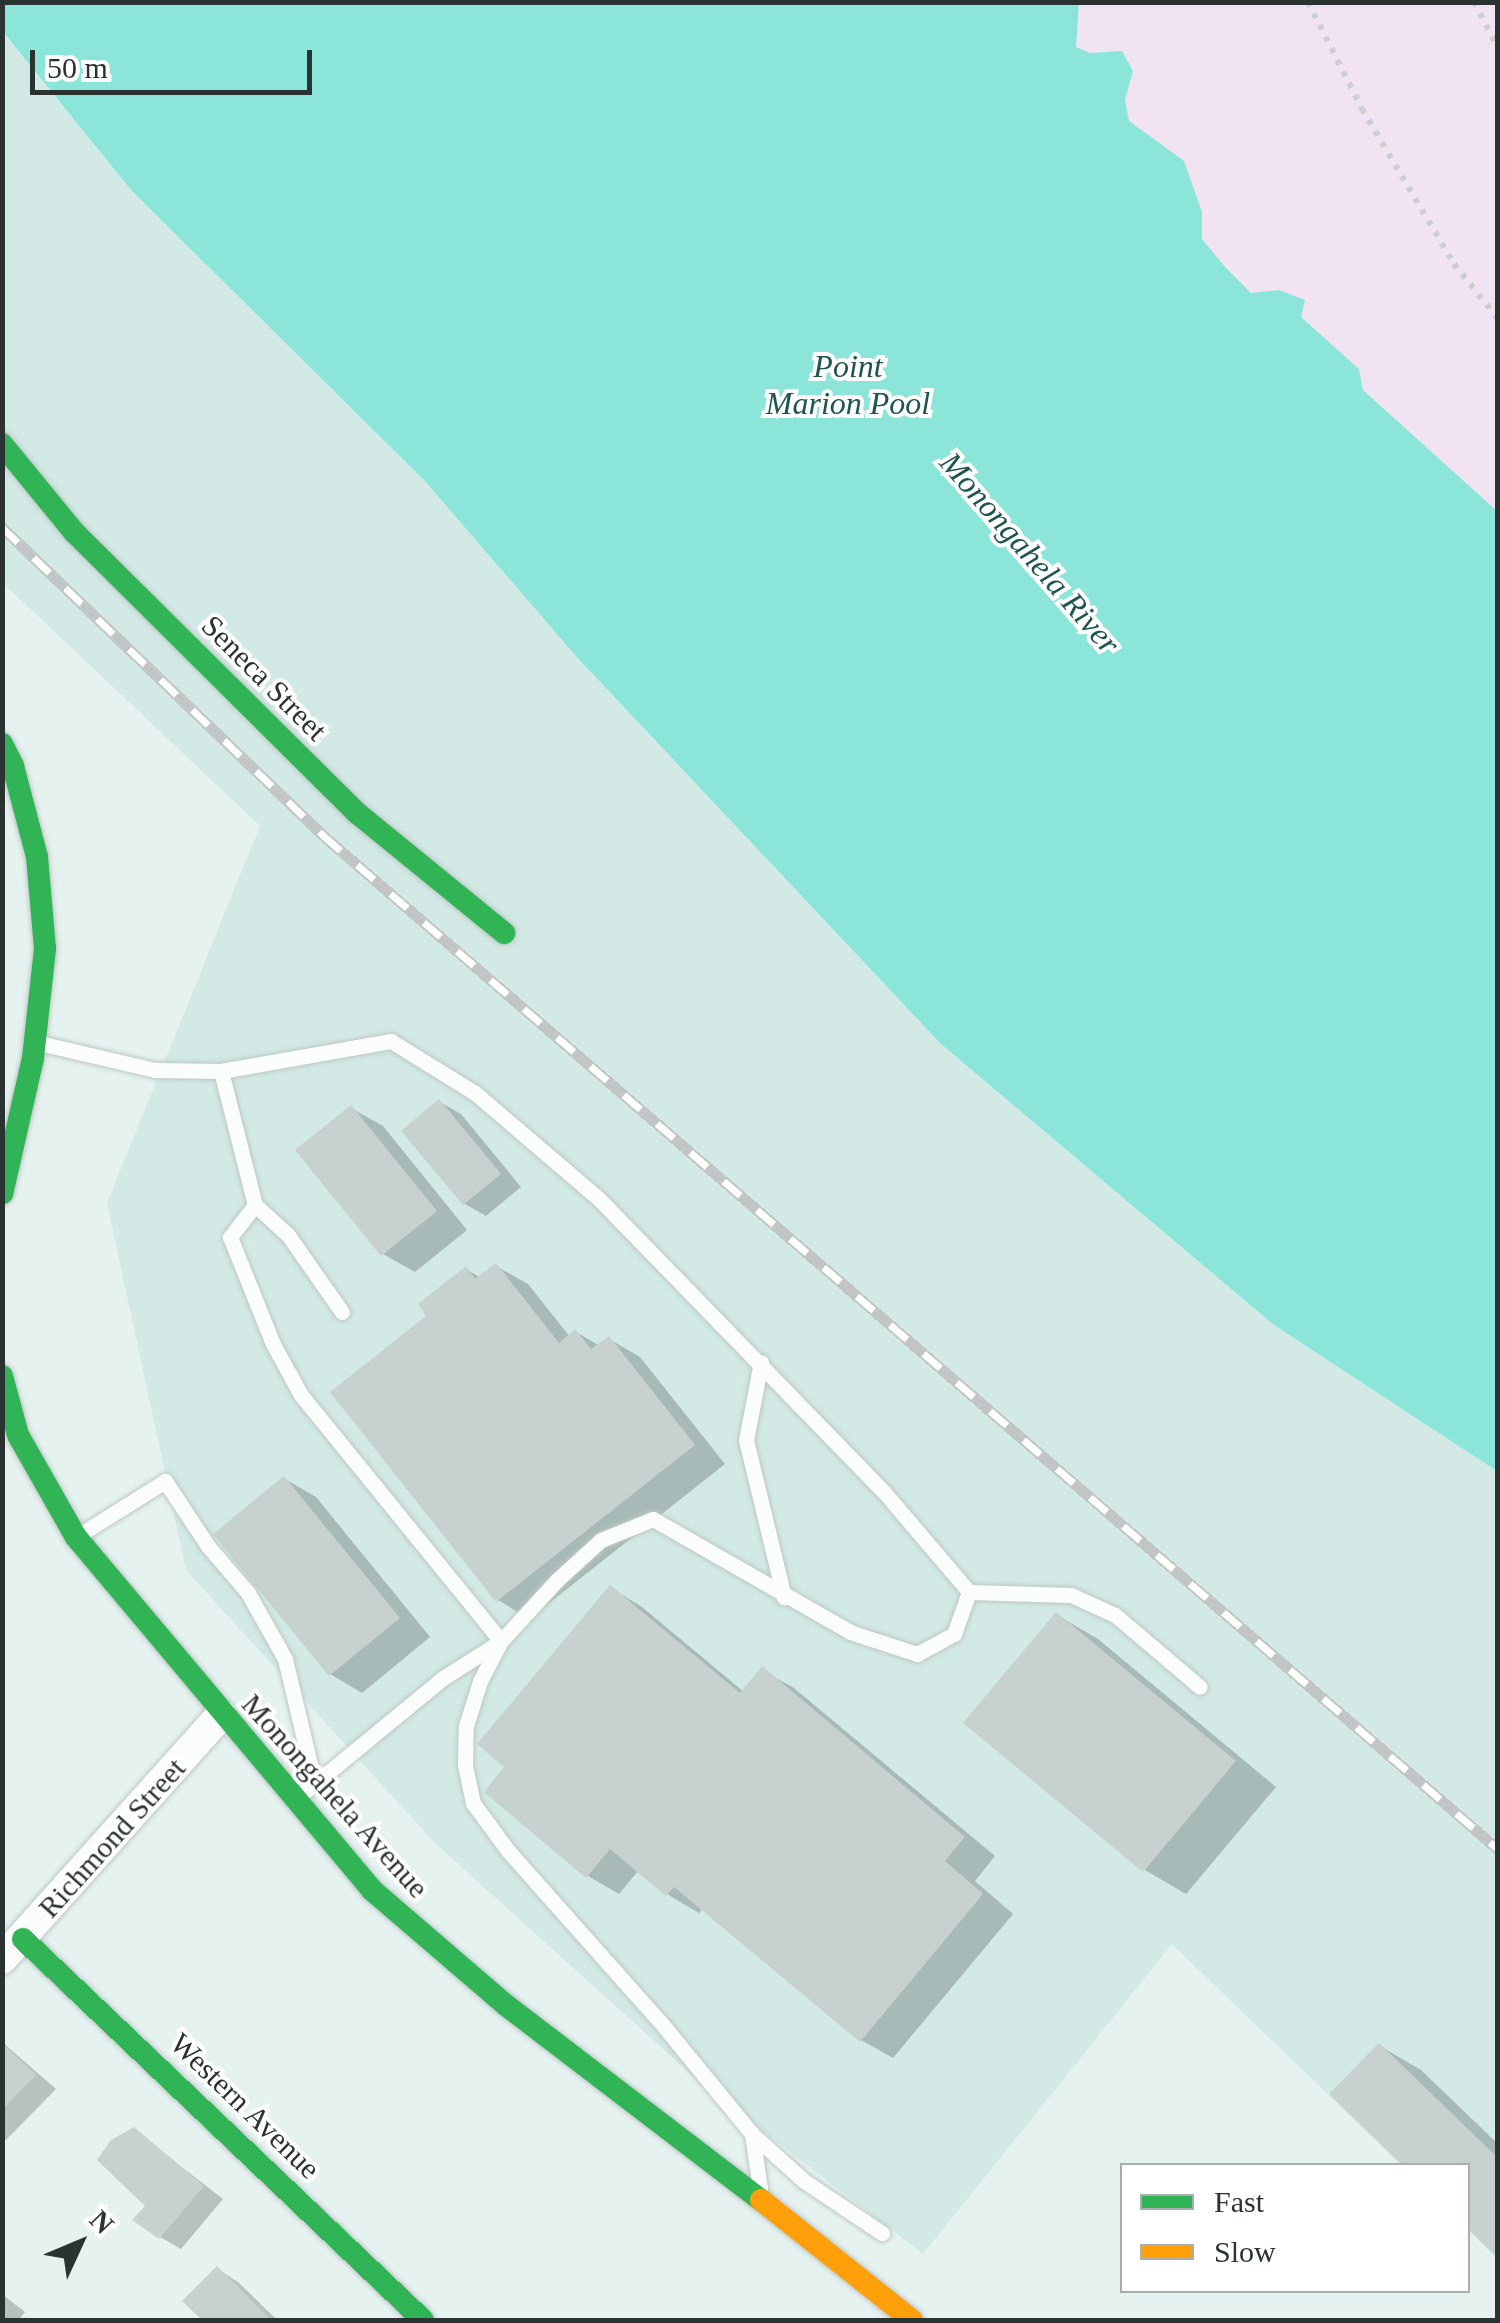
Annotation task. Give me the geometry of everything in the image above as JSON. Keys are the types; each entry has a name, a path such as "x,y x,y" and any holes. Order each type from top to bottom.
{"street":[{"name":"Seneca Street","path":"2,444 74,532 357,813 504,933"},
{"path":"2,744 14,766 37,857 45,949 35,1042 2,1194"},
{"name":"Monongahela Avenue","path":"2,1376 10,1443 76,1537 221,1715 372,1890 437,1949 912,2320"},
{"name":"Richmond Street","path":"13,1942 221,1715"},
{"name":"Western Avenue","path":"13,1942 229,2131 423,2320"}],"lane":[{"path":"35,1042 155,1070 222,1071 391,1041 475,1094 599,1199 884,1492 969,1592 1071,1594 1116,1615 1200,1687"},
{"path":"222,1071 255,1205 288,1235 342,1312"},
{"path":"255,1205 230,1236 274,1344 301,1395 501,1641"},
{"path":"761,1362 746,1440 784,1597"},
{"path":"76,1537 165,1481 208,1546 248,1593 285,1659 314,1781"},
{"path":"882,2233 804,2182 752,2134 626,1983 509,1852 474,1803 465,1766 466,1726 480,1681 501,1641 557,1580 601,1540 653,1519 850,1632 917,1654 954,1634 969,1592"},
{"path":"294,1800 443,1678 501,1641"},
{"path":"752,2134 762,2200"}],"path":[{"path":"1308,2 1362,109 1454,264 1498,318"},
{"path":"1474,2 1498,48"}],"shaded area":[{"path":"1079,2 1497,3 1497,511 1363,390 1359,369 1300,317 1279,290 1251,293 1202,239 1202,212 1129,121 1125,100 1133,71 1103,49 1090,53 1076,48"},
{"path":"2,32 132,191 425,481 574,654 941,1044 1274,1325 1497,1471 1497,2259 1470,2232 1470,2163 1399,2163 1172,1944 923,2254 704,2086 435,1843 186,1570 107,1203 260,826 3,583"}],"water":[{"name":"Point Marion Pool","path":"2,3 1079,3 1076,47 1090,53 1122,51 1133,71 1125,100 1129,121 1184,161 1202,212 1202,239 1225,267 1251,293 1279,290 1305,300 1301,317 1359,369 1363,390 1497,511 1497,1471 1274,1325 941,1044 574,654 425,481 132,191 3,32"}],"building":[{"path":"439,1099 501,1174 463,1205 401,1131"},
{"path":"351,1105 437,1211 381,1256 295,1150"},
{"path":"496,1263 559,1343 575,1329 591,1349 609,1336 695,1445 496,1602 330,1392 426,1316 418,1304 466,1266 475,1279"},
{"path":"284,1476 400,1618 329,1676 213,1534"},
{"path":"610,1585 740,1693 762,1666 965,1837 945,1861 983,1894 860,2042 674,1887 666,1896 610,1849 586,1878 484,1792 504,1767 477,1744"},
{"path":"1056,1612 1236,1761 1143,1872 963,1723"},
{"path":"2,2043 36,2075 2,2110"},
{"path":"1379,2043 1498,2158 1498,2258 1470,2231 1470,2163 1400,2163 1329,2094"},
{"path":"134,2127 204,2186 159,2239 132,2220 145,2206 97,2160 111,2140"},
{"path":"217,2266 271,2320 202,2320 182,2301"}],"railway":[{"path":"2,527 324,836 1498,1849"}],"traffic: fast":[{"path":"2,444 74,532 357,813 504,933"},
{"path":"2,744 13,766 37,857 45,949 33,1058 2,1194"},
{"path":"2,1376 18,1435 76,1537 372,1890 507,2006 761,2200"},
{"path":"23,1939 423,2320"}],"traffic: slow":[{"path":"761,2200 912,2320"}],"water label":[{"name":"Monongahela River","path":"1030,553"}]}
